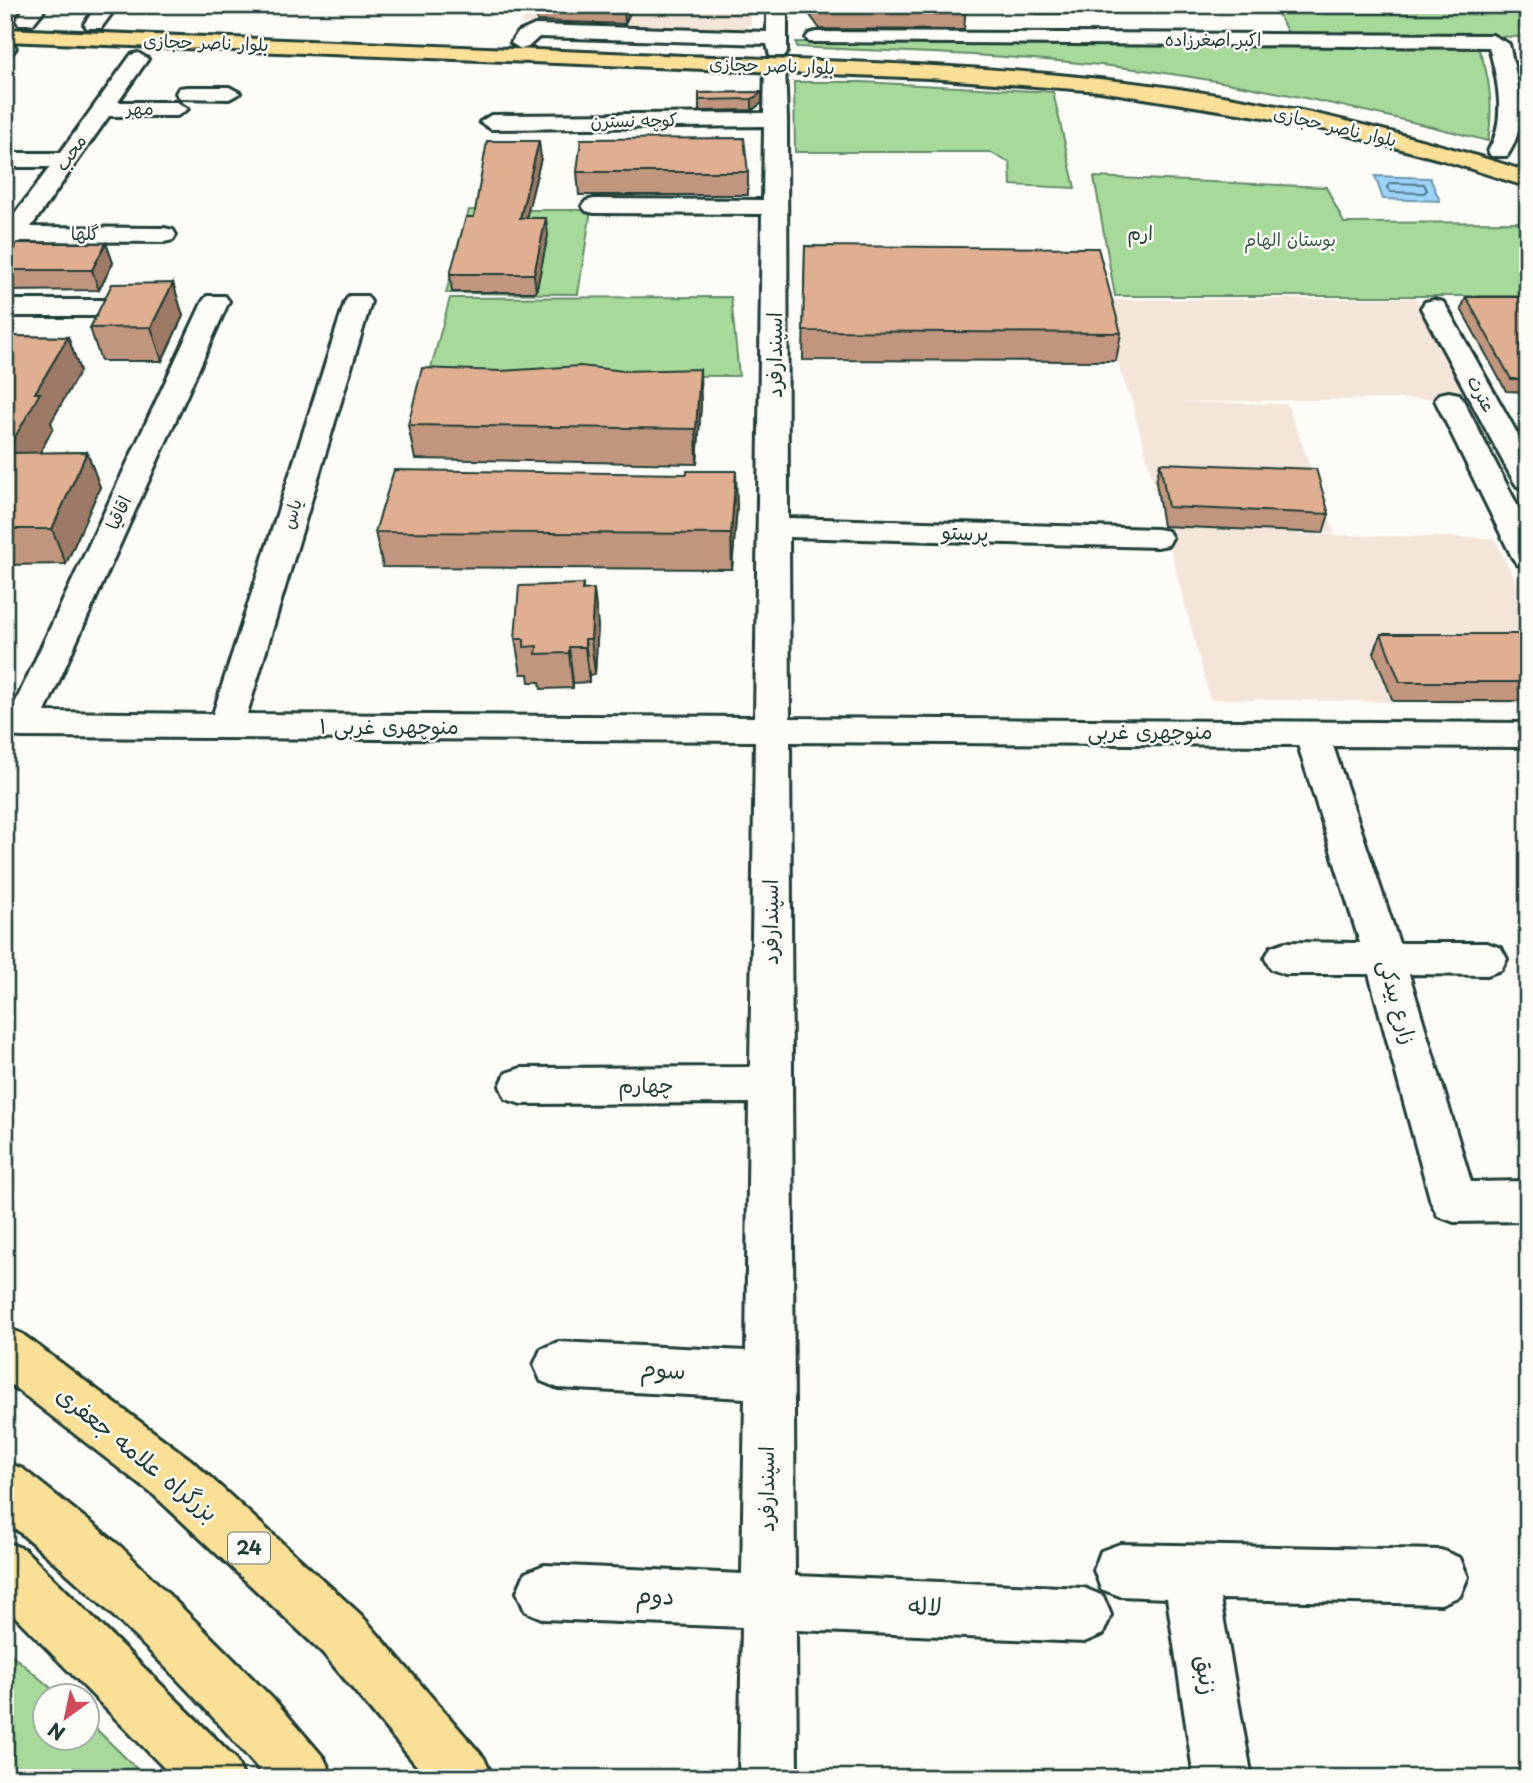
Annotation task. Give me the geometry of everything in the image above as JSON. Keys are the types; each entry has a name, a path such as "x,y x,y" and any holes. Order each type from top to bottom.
{"main road":[{"path":"5,19 32,13 94,24 472,49"},
{"name":"بلوار ناصر حجازی","path":"5,27 472,49 521,43 999,62 1150,76 1308,103 1528,160"},
{"name":"بلوار ناصر حجازی","path":"5,35 472,49 777,52 1176,95 1339,126 1451,155 1528,180"},
{"path":"5,47 472,49"},
{"name":"بزرگراه علامه جعفری","path":"5,1350 173,1478 342,1634 464,1778"},
{"path":"5,1487 101,1565 257,1723 304,1778"},
{"path":"5,1568 215,1778"}],"street":[{"path":"94,24 107,5"},
{"name":"اسپندارفرد","path":"768,1778 774,527 789,254 775,207 777,5"},
{"path":"1044,38 1036,6 1109,5"},
{"name":"اکبر اصغرزاده","path":"816,38 1496,42 1499,44 1508,106 1509,133 1507,143 1499,151"},
{"name":"محب","path":"8,238 138,59"},
{"name":"مهر","path":"103,109 181,103 229,93"},
{"name":"کوچه نسترن","path":"491,122 776,119"},
{"path":"5,160 67,160"},
{"path":"594,206 775,207"},
{"name":"گلها","path":"8,238 164,235"},
{"name":"اقاقیا","path":"14,724 216,301"},
{"name":"یاس","path":"226,726 358,302"},
{"path":"5,308 116,308"},
{"name":"عترت","path":"1434,308 1528,480"},
{"path":"1449,400 1528,557"},
{"name":"پرستو","path":"774,527 1157,538"},
{"name":"منوچهری غربی ۱","path":"14,724 772,730"},
{"name":"منوچهری غربی","path":"772,730 1528,735"},
{"name":"زارع بیدکی","path":"1312,734 1385,960 1454,1202 1528,1201"},
{"path":"1285,958 1487,959"},
{"name":"چهارم","path":"521,1086 770,1085"},
{"name":"سوم","path":"558,1365 768,1376"},
{"path":"1120,1570 1441,1577"},
{"name":"زنبق","path":"1189,1571 1223,1778"},
{"name":"دوم","path":"544,1592 767,1599"},
{"name":"لاله","path":"767,1599 1084,1615"}],"shaded area":[{"path":"527,5 751,5 751,25 735,31 522,24"},
{"path":"1416,298 1466,398 1177,402 1287,404 1335,533 1288,534 1494,538 1528,606 1528,704 1210,699 1132,402 1121,374 1105,300"}],"green space":[{"path":"1273,5 1528,5 1528,37 1288,33"},
{"path":"796,42 1468,43 1478,48 1486,70 1490,94 1490,130 1488,141 1321,101 1151,71 1019,58 797,47"},
{"path":"794,82 861,82 1053,92 1075,188 1011,185 1010,163 990,152 795,152"},
{"name":"بوستان الهام","path":"1094,177 1326,187 1344,223 1528,222 1528,296 1115,296"},
{"path":"469,210 591,210 578,294 446,293"},
{"path":"731,297 739,376 429,375 450,298"},
{"path":"5,1649 44,1682 32,1682 32,1752 102,1752 102,1735 146,1778 16,1778 5,1769"}],"water":[{"path":"1375,176 1430,178 1440,201 1383,199"}],"building":[{"path":"536,5 625,5 624,8"},
{"path":"762,92 752,99 699,100 699,93"},
{"path":"744,138 748,172 577,172 581,139"},
{"path":"487,141 539,141 520,218 546,218 534,274 450,274 466,217 474,217"},
{"path":"17,243 106,243 92,270 5,270 5,263"},
{"path":"805,246 1098,248 1121,333 803,331"},
{"path":"173,283 151,327 90,328 112,284"},
{"path":"1466,297 1527,297 1528,379 1511,379"},
{"path":"5,336 68,337 35,393 40,393 6,453 87,452 52,529 5,529"},
{"path":"580,366 624,371 700,369 696,429 408,425 422,368 501,371"},
{"path":"1160,463 1316,469 1329,514 1168,507"},
{"path":"394,470 687,474 687,471 736,471 731,534 375,532"},
{"path":"583,584 582,590 594,589 591,639 585,639 585,647 569,647 569,653 536,654 537,646 524,647 524,639 515,639 519,586"},
{"path":"1381,634 1528,634 1528,682 1400,682"}],"district":[{"name":"ارم","path":"1140,233"}]}
